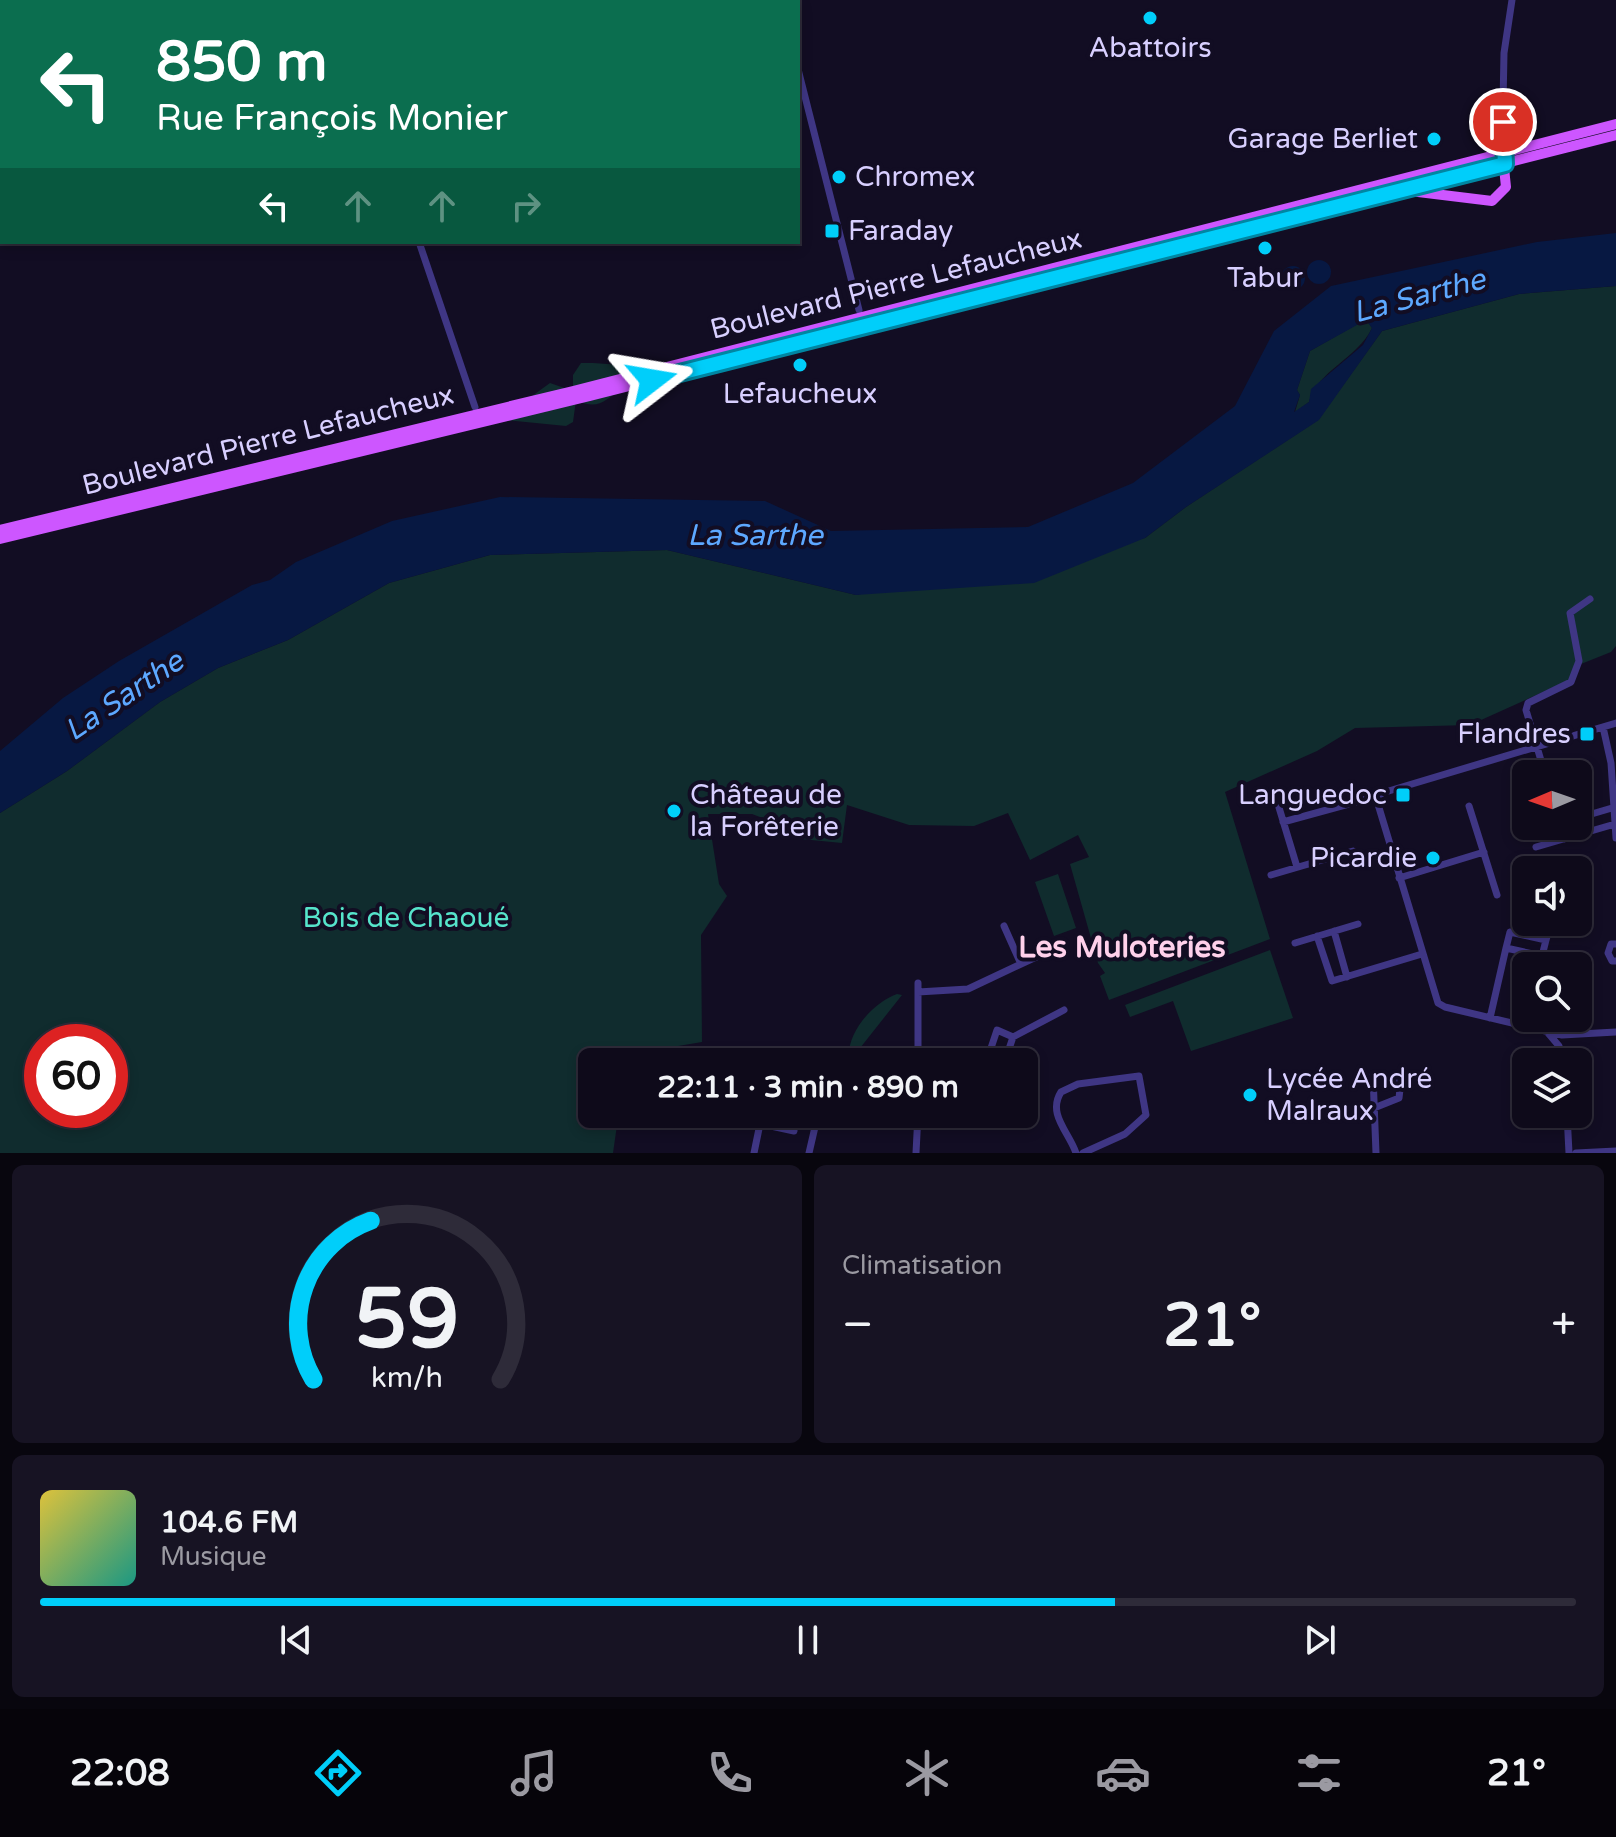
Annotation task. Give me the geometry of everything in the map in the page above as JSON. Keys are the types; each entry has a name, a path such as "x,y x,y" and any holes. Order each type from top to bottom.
{"main road":[{"name":"Boulevard Pierre Lefaucheux","path":"0,539 1392,191 1616,124"},
{"name":"Boulevard Pierre Lefaucheux","path":"0,530 575,395 1504,159 1616,135"},
{"path":"1392,191 1492,201 1506,187 1504,159"}],"street":[{"path":"1504,159 1504,53 1512,0"},
{"path":"800,77 859,310"},
{"path":"420,244 475,407"},
{"path":"1540,760 1526,715 1528,703 1571,682 1579,661 1570,613 1590,599"},
{"path":"1283,822 1616,723"},
{"path":"1603,727 1611,763 1616,838"},
{"path":"1274,791 1297,867"},
{"path":"1378,796 1399,878 1438,1003 1512,1023"},
{"path":"1469,806 1497,895"},
{"path":"1592,814 1612,808"},
{"path":"1592,831 1614,824"},
{"path":"1536,847 1560,840"},
{"path":"1271,875 1353,851"},
{"path":"1399,878 1484,852"},
{"path":"1295,943 1358,924"},
{"path":"1004,926 1021,964"},
{"path":"1334,931 1347,977"},
{"path":"1490,1018 1510,932 1546,940"},
{"path":"1317,936 1332,981 1422,954"},
{"path":"1543,952 1547,936"},
{"path":"1616,944 1611,944 1608,953 1612,961 1616,961"},
{"path":"1506,948 1524,952"},
{"path":"918,992 968,989 1047,952"},
{"path":"918,983 918,1048"},
{"path":"1009,1048 1013,1037 1064,1010"},
{"path":"991,1048 997,1030 1013,1037"},
{"path":"1546,1032 1560,1048"},
{"path":"1555,1032 1572,1035 1616,1032"},
{"path":"1374,1108 1399,1098 1400,1089 1395,1080 1373,1075 1374,1108 1376,1153"},
{"path":"1076,1153 1057,1115 1056,1104 1061,1092 1078,1084 1139,1076 1146,1115 1125,1134 1083,1153"},
{"path":"754,1153 759,1128"},
{"path":"781,1128 794,1131"},
{"path":"809,1153 815,1128"},
{"path":"916,1153 917,1128"},
{"path":"1568,1128 1569,1153"},
{"path":"1576,1153 1616,1151"}],"green space":[{"name":"Bois de Chaoué","path":"1616,286 1616,646 1611,652 1581,664 1576,677 1470,725 1355,728 1317,751 1225,792 1270,939 1109,1000 1100,976 1105,973 1098,963 1070,864 1089,857 1078,835 1030,860 1008,813 974,826 909,825 847,805 842,843 801,839 787,827 752,814 708,814 719,884 727,896 701,935 702,1042 676,1048 578,1048 578,1128 617,1128 613,1153 0,1153 0,813 67,771 160,702 218,668 288,640 389,583 490,555 667,550 856,595 1145,538 1186,507 1318,420 1382,331 1519,294"},
{"path":"1366,319 1372,328 1366,339 1320,382 1309,402 1295,412 1300,395 1297,390 1310,351"},
{"path":"581,363 663,368 573,391 573,375"},
{"path":"550,383 573,391 521,404"},
{"path":"621,388 600,403 576,400 573,422 566,426 495,419"},
{"path":"1058,874 1076,928 1054,936 1035,882"},
{"path":"1270,950 1293,1018 1191,1051 1173,1001 1130,1017 1125,1005"},
{"path":"902,995 860,1048 850,1048 862,1021 888,998"}],"water":[{"name":"La Sarthe","path":"1616,233 1616,286 1519,294 1382,331 1319,420 1186,507 1145,538 1034,583 856,595 667,550 490,555 389,583 288,640 218,668 160,702 67,771 0,813 0,751 63,698 119,661 252,585 270,580 296,562 392,521 500,497 765,501 831,531 1028,527 1133,483 1235,406 1274,331 1331,286 1537,242","holes":["1366,320 1372,328 1363,345 1311,389 1309,402 1294,412 1300,395 1297,390 1310,351"]},
{"path":"1319,260 1328,263 1331,272 1328,281 1319,284 1310,281 1307,272 1310,263"},
{"path":"1293,266 1301,270 1305,278 1301,286 1293,290 1285,286 1281,278 1285,270"}],"place":[{"name":"Abattoirs","path":"1150,18"},
{"name":"Garage Berliet","path":"1434,139"},
{"name":"Chromex","path":"839,177"},
{"name":"Faraday","path":"832,231"},
{"name":"Tabur","path":"1265,248"},
{"name":"Lefaucheux","path":"800,365"},
{"name":"Flandres","path":"1587,734"},
{"name":"Languedoc","path":"1403,795"},
{"name":"Château de la Forêterie","path":"674,811"},
{"name":"Picardie","path":"1433,858"},
{"name":"Lycée André Malraux","path":"1250,1095"}],"district":[{"name":"Les Muloteries","path":"1122,947"}],"route":[{"path":"652,380 1505,164 1502,154 1503,122"}]}
